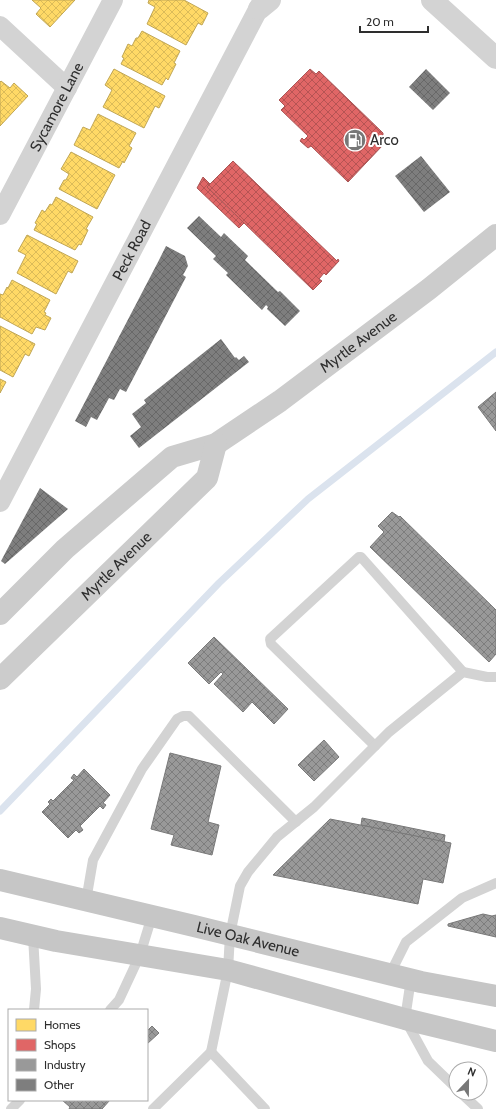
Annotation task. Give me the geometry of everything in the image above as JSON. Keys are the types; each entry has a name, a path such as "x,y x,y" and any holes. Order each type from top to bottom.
{"main road":[{"name":"Myrtle Avenue","path":"0,614 65,549 172,457 216,444 280,401 429,289 496,235"},
{"name":"Myrtle Avenue","path":"0,679 207,478 216,444"},
{"name":"Live Oak Avenue","path":"0,880 411,979 496,996"},
{"path":"0,928 56,941 228,970 496,1041"}],"street":[{"name":"Sycamore Lane","path":"0,215 114,0"},
{"path":"434,1 496,58"},
{"name":"Peck Road","path":"0,502 264,3"},
{"path":"0,26 67,88"}],"lane":[{"path":"375,746 271,644 270,641 270,639 359,557 362,557 463,672 496,677"},
{"path":"153,1109 211,1052 228,970 230,935 240,886 248,872 277,837 314,807 389,732 463,672"},
{"path":"86,901 93,860 142,769 177,718 189,716 296,822"},
{"path":"390,974 406,942 462,898 496,883"},
{"path":"111,1009 119,1000 140,955 152,916"},
{"path":"33,936 36,989 34,1009"},
{"path":"411,979 405,1018 428,1062 448,1081"},
{"path":"211,1052 265,1109"},
{"path":"11,1109 19,1101"},
{"path":"470,1101 478,1109"}],"building: Homes":[{"path":"32,0 75,0 50,27 36,14 41,8"},
{"path":"149,0 184,0 208,13 202,25 198,23 186,45 147,24 155,7 148,3"},
{"path":"142,31 180,51 174,63 176,64 168,80 166,78 162,85 121,64 124,58 122,57 128,44 132,46"},
{"path":"114,69 165,96 159,108 155,106 144,128 103,107 112,90 105,85"},
{"path":"1,81 10,88 14,83 28,96 0,126 0,82"},
{"path":"98,114 136,133 129,146 132,148 124,163 123,161 119,168 74,145 83,127 90,130"},
{"path":"71,152 115,175 97,209 59,189 69,174 61,169"},
{"path":"56,197 93,217 86,229 88,230 81,245 79,244 75,250 34,230 37,224 35,223 42,210 45,212 50,204 52,205"},
{"path":"27,235 78,261 72,273 68,271 56,294 17,273 26,255 18,251"},
{"path":"12,280 50,300 44,312 46,313 45,315 51,318 45,330 36,327 32,334 0,317 0,294 3,295"},
{"path":"0,326 35,344 29,356 25,354 13,377 0,370"},
{"path":"0,379 6,382 0,393"}],"building: Shops":[{"path":"310,69 316,74 319,71 383,133 383,145 348,182 311,146 308,148 300,141 302,138 304,140 308,136 281,110 285,106 279,100"},
{"path":"233,161 337,261 338,259 339,261 326,275 324,273 319,279 322,281 313,290 207,187"},
{"path":"203,177 210,184 207,187 244,223 239,228 197,188"}],"building: Industry":[{"path":"496,392 496,431 478,407"},
{"path":"392,512 399,517 400,516 496,610 496,654 489,662 370,547 384,532 378,526"},
{"path":"214,637 288,709 274,724 252,702 243,712 214,684 223,674 221,672 209,684 188,663"},
{"path":"324,740 339,757 314,781 298,765"},
{"path":"170,753 221,766 208,822 219,825 212,855 171,845 174,835 151,829"},
{"path":"84,769 110,795 103,803 106,805 103,809 100,806 80,826 83,830 79,833 76,830 68,838 42,812 50,804 48,802 51,799 53,801 74,780 71,778 74,774 77,777"},
{"path":"362,818 445,835 444,842 361,825"},
{"path":"330,819 451,843 443,883 423,879 418,904 273,875"},
{"path":"483,914 492,916 496,915 496,937 448,926 448,924"},
{"path":"152,1026 159,1033 148,1043 148,1030"},
{"path":"63,1101 109,1101 102,1109 69,1109 70,1107"}],"building: Other":[{"path":"426,69 450,93 433,110 409,87"},
{"path":"421,156 450,192 424,212 395,176"},
{"path":"199,216 221,237 224,233 248,256 245,260 300,311 285,326 267,309 268,307 266,305 262,310 226,275 228,273 213,259 216,256 187,228"},
{"path":"166,246 185,256 188,266 183,275 186,277 126,392 120,389 114,400 109,398 97,420 91,417 86,427 75,421"},
{"path":"221,339 235,358 236,357 239,360 244,356 249,362 139,448 130,436 141,427 132,414 146,403 144,400"},
{"path":"40,488 68,509 5,564 1,561"}],"waterway":[{"path":"0,811 219,583 308,499 496,352"}],"place":[{"name":"Arco","path":"355,140"}]}
